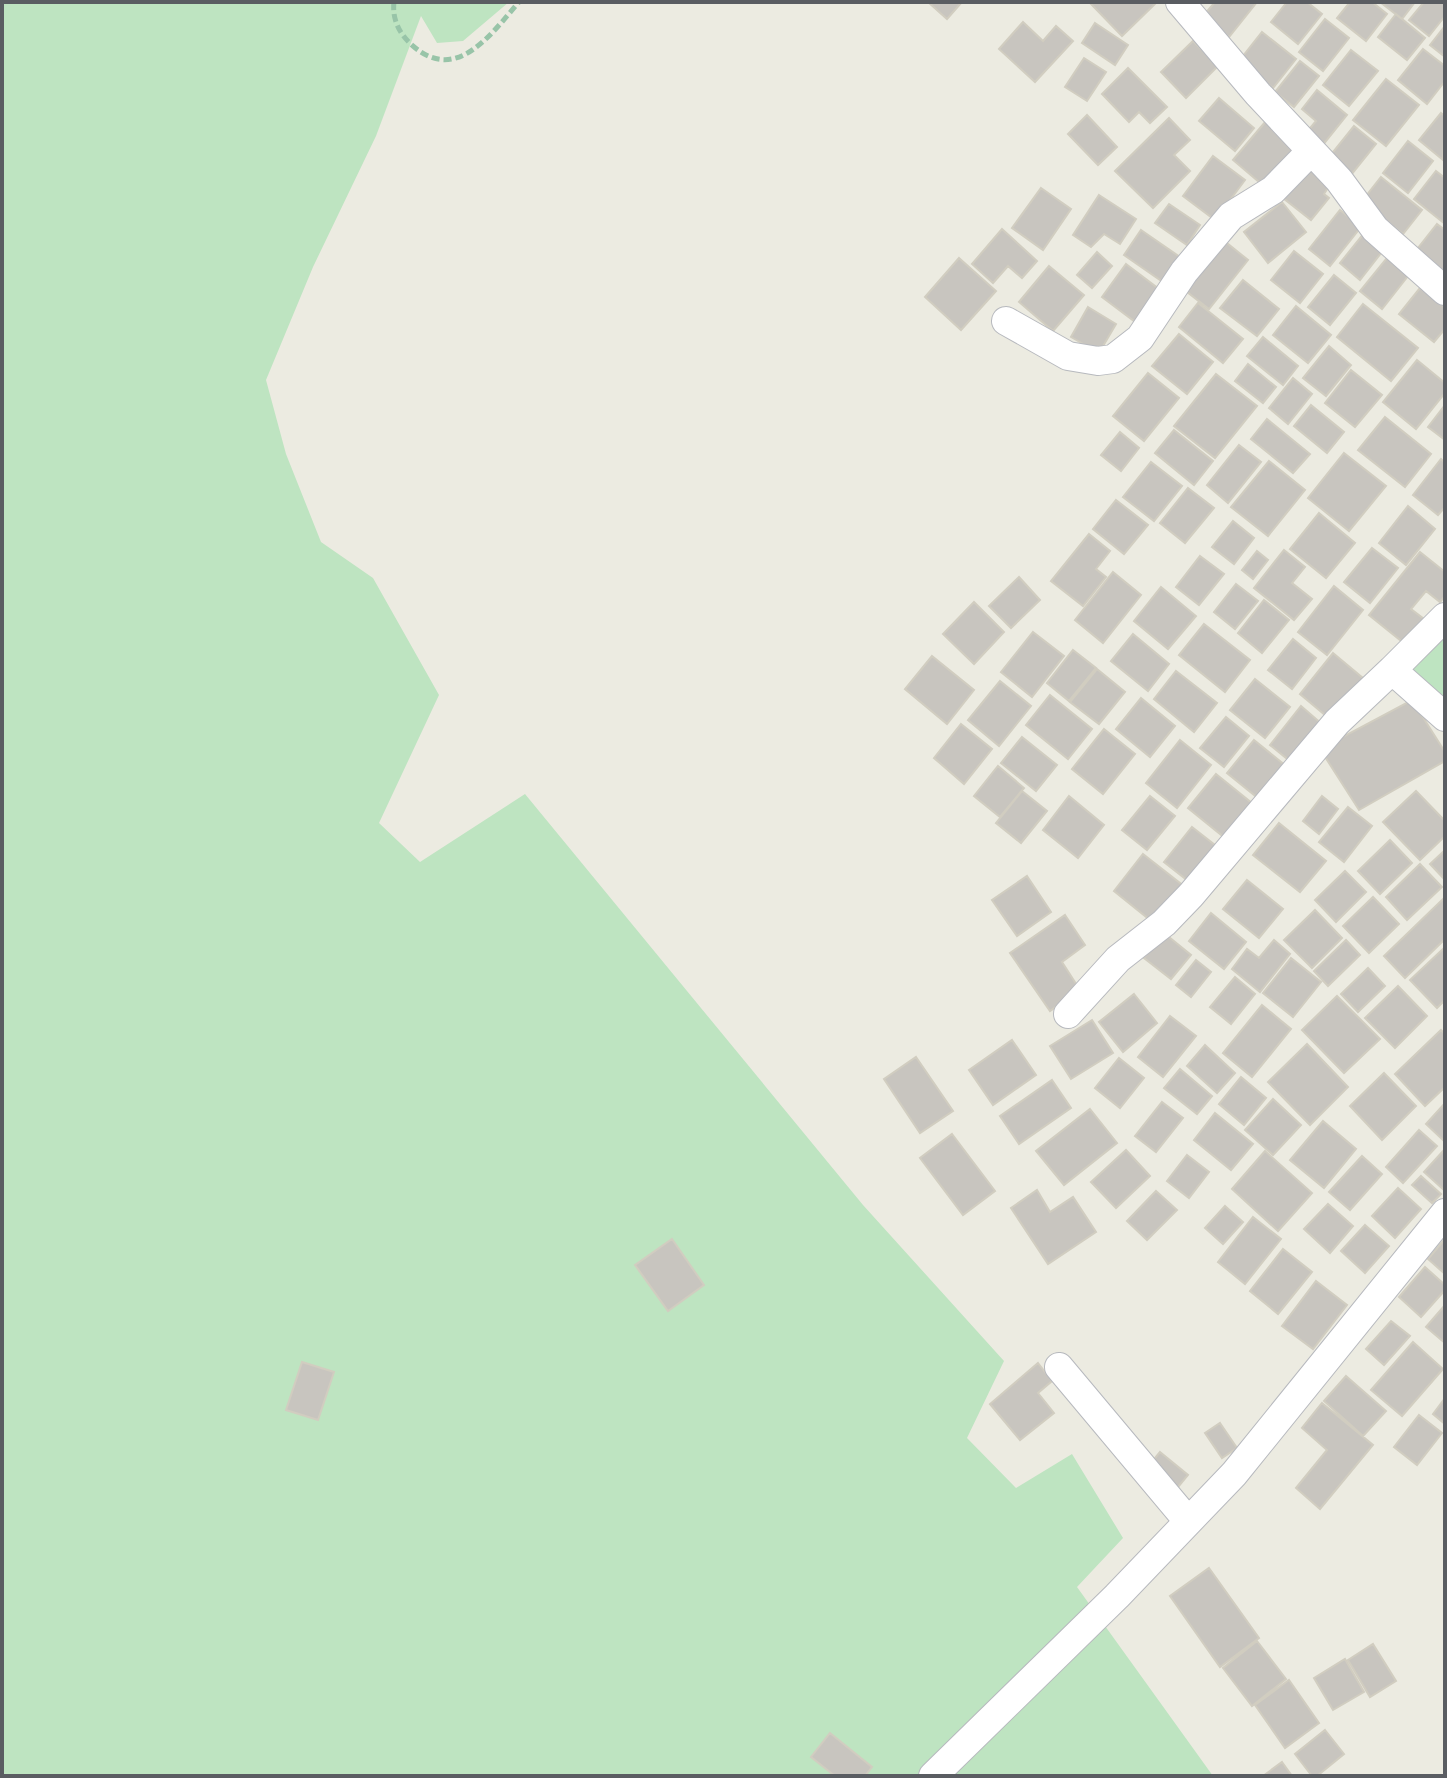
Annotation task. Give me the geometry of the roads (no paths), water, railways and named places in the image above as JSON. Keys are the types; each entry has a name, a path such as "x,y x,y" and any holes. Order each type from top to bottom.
{"street":[{"path":"1180,2 1375,229 1445,291"},
{"path":"1006,321 1068,356 1098,361 1113,359 1140,338 1184,272 1231,216 1273,190 1311,151"},
{"path":"1068,1014 1118,959 1164,923 1191,895 1337,722 1445,617"},
{"path":"1392,670 1445,717"},
{"path":"933,1776 1234,1474 1445,1213"},
{"path":"1059,1367 1188,1521"}]}
